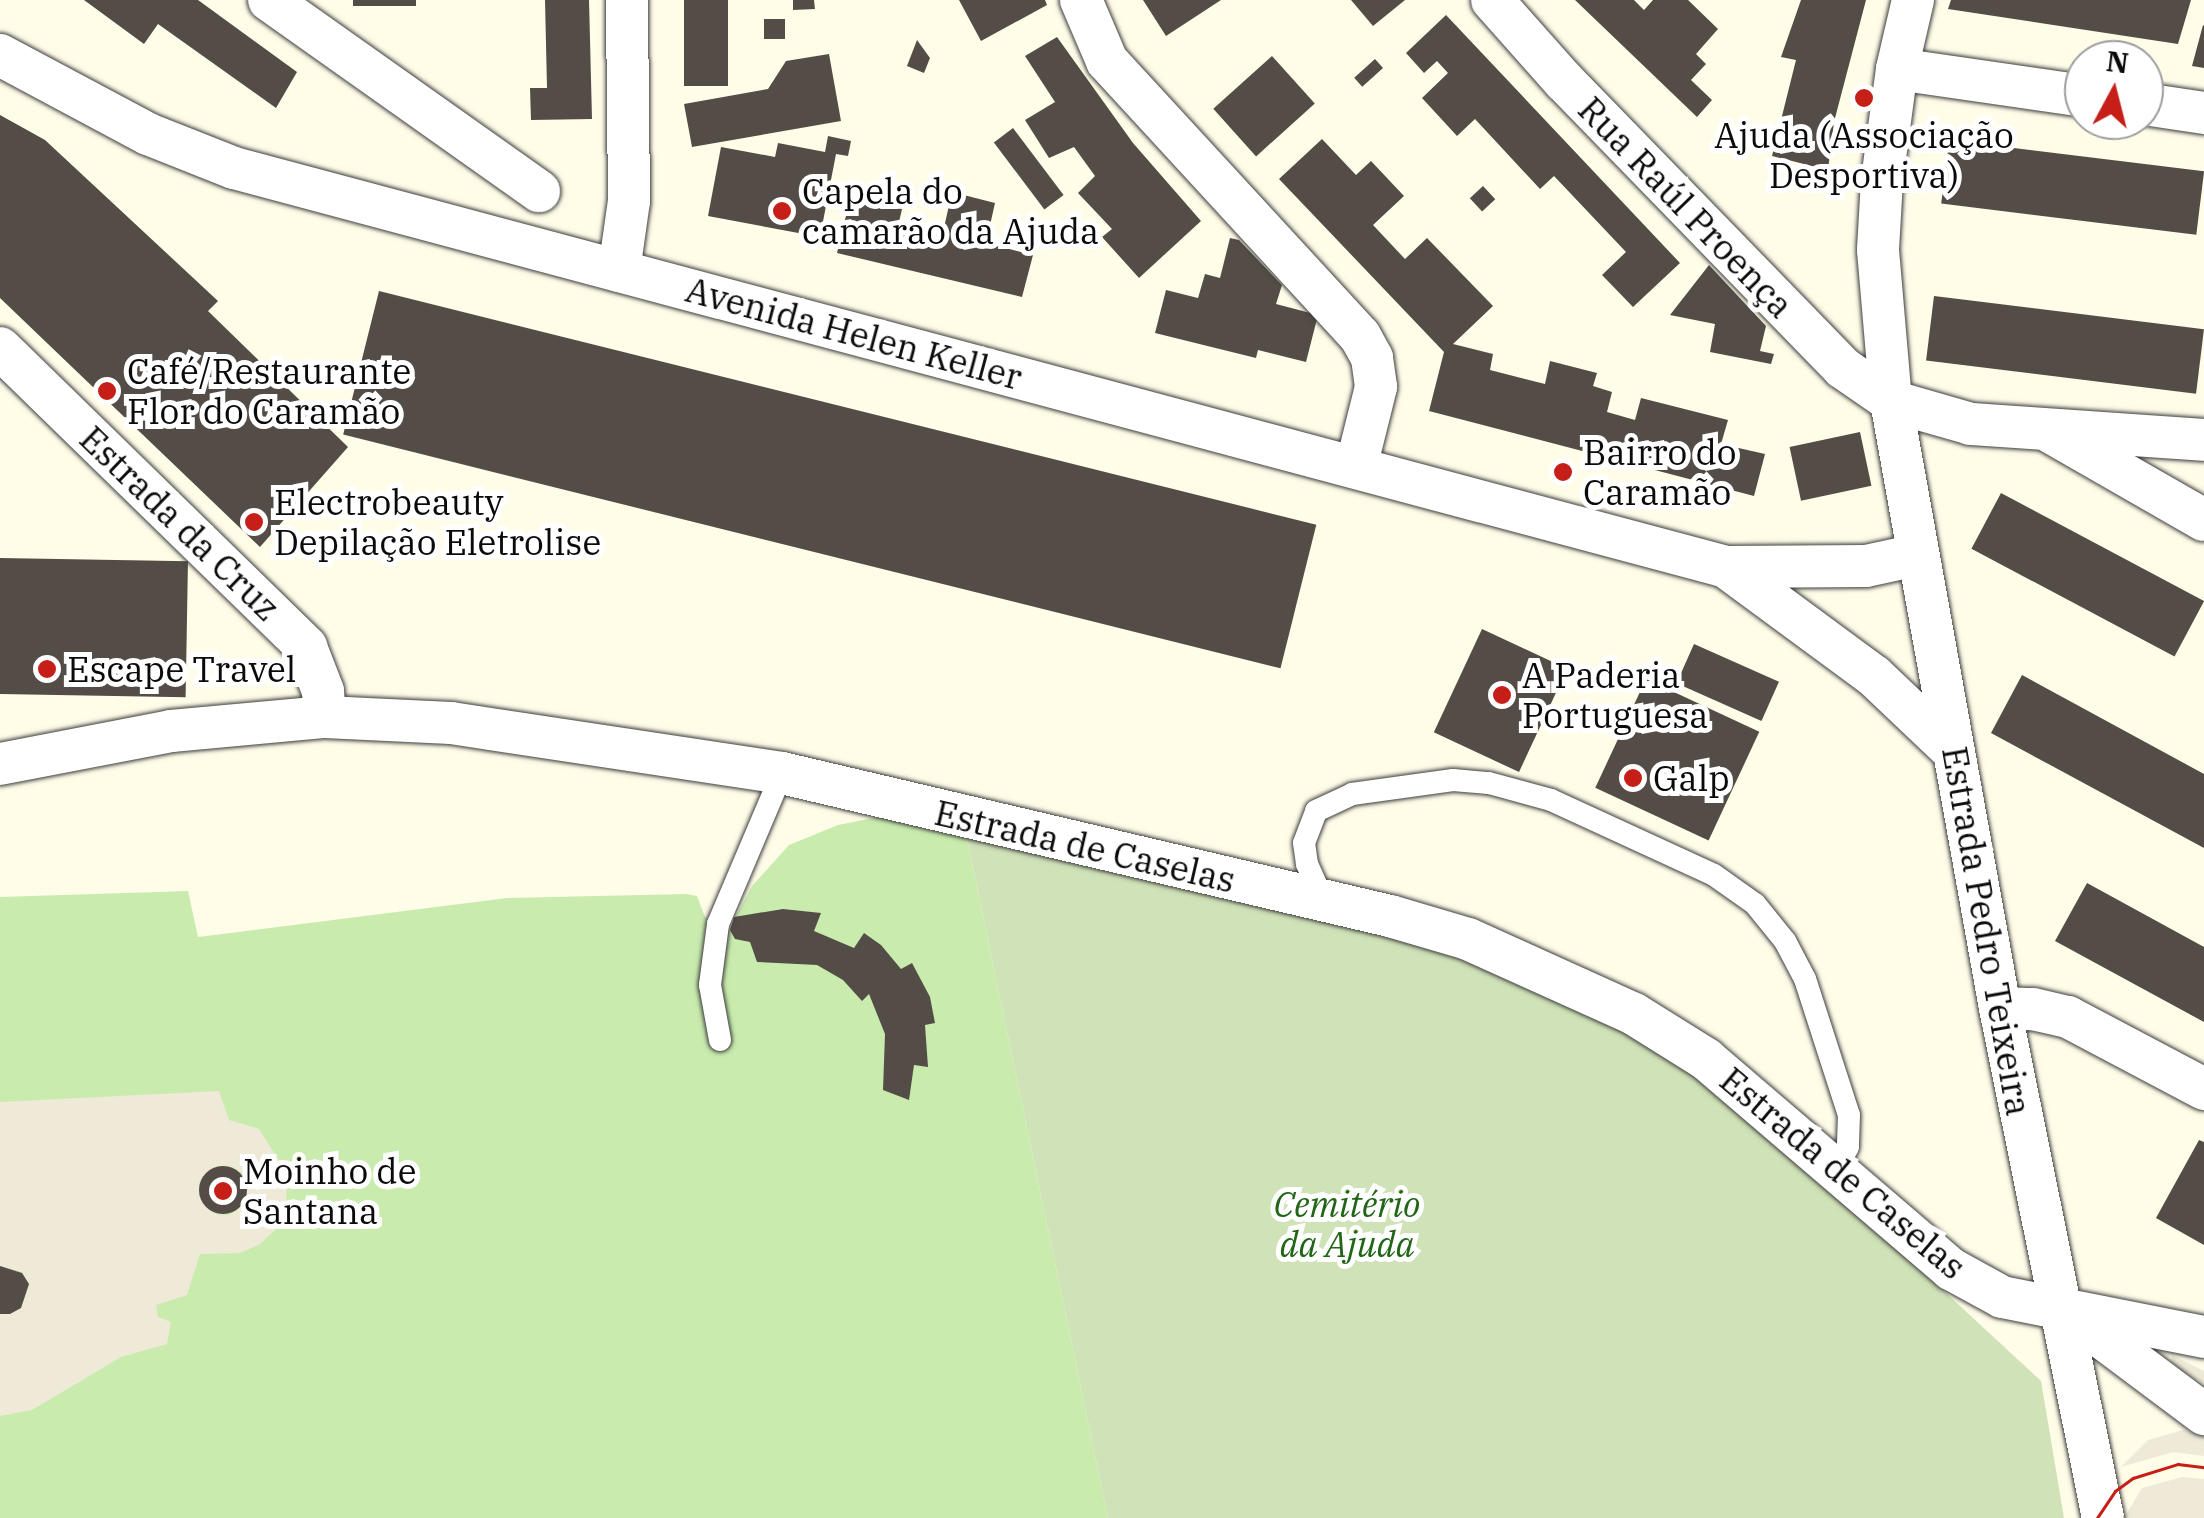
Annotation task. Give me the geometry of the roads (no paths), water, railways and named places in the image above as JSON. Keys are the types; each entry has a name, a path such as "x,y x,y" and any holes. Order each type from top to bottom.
{"street":[{"path":"619,271 629,201 627,0"},
{"path":"1081,0 1107,62 1360,336 1372,358 1376,387 1356,467"},
{"name":"Rua Raúl Proença","path":"1492,0 1564,81 1844,368 1891,401 1971,424 2052,432 2132,432 2204,440"},
{"name":"Estrada Pedro Teixeira","path":"1913,0 1897,69 1878,250 1891,401 2000,1008 2102,1518"},
{"path":"285,6 539,191"},
{"name":"Avenida Helen Keller","path":"0,54 148,134 234,168 1726,567 1866,566 1917,555"},
{"path":"1897,69 2064,93"},
{"path":"2164,107 2204,112"},
{"name":"Estrada da Cruz","path":"0,348 306,647 320,679 325,717"},
{"path":"2052,432 2204,520"},
{"name":"Avenida Helen Keller","path":"1726,567 1874,676 1953,751"},
{"name":"Estrada de Caselas","path":"0,764 170,731 325,717 451,723 782,773 1468,939 1634,1014 1706,1060 1951,1269 2002,1297 2204,1337"},
{"path":"2000,1008 2033,1008 2068,1017 2204,1089"},
{"path":"2060,1307 2204,1414"}],"lane":[{"path":"720,1040 710,985 718,924 782,773"},
{"path":"1324,902 1306,864 1304,843 1316,812 1352,794 1453,780 1489,783 1551,800 1714,875 1755,904 1785,941 1805,979 1849,1115 1848,1148 1836,1169"}],"tram line":[{"path":"2097,1518 2115,1491 2133,1478 2178,1464 2204,1467"}],"place":[{"name":"Ajuda (Associação Desportiva)","path":"1864,98"},
{"name":"Capela do camarão da Ajuda","path":"782,211"},
{"name":"Café/Restaurante Flor do Caramão","path":"107,391"},
{"name":"Bairro do Caramão","path":"1563,472"},
{"name":"Electrobeauty Depilação Eletrolise","path":"254,522"},
{"name":"Escape Travel","path":"47,669"},
{"name":"A Paderia Portuguesa","path":"1502,695"},
{"name":"Galp","path":"1633,778"},
{"name":"Moinho de Santana","path":"223,1191"}],"park label":[{"name":"Cemitério da Ajuda","path":"1347,1224"}]}
